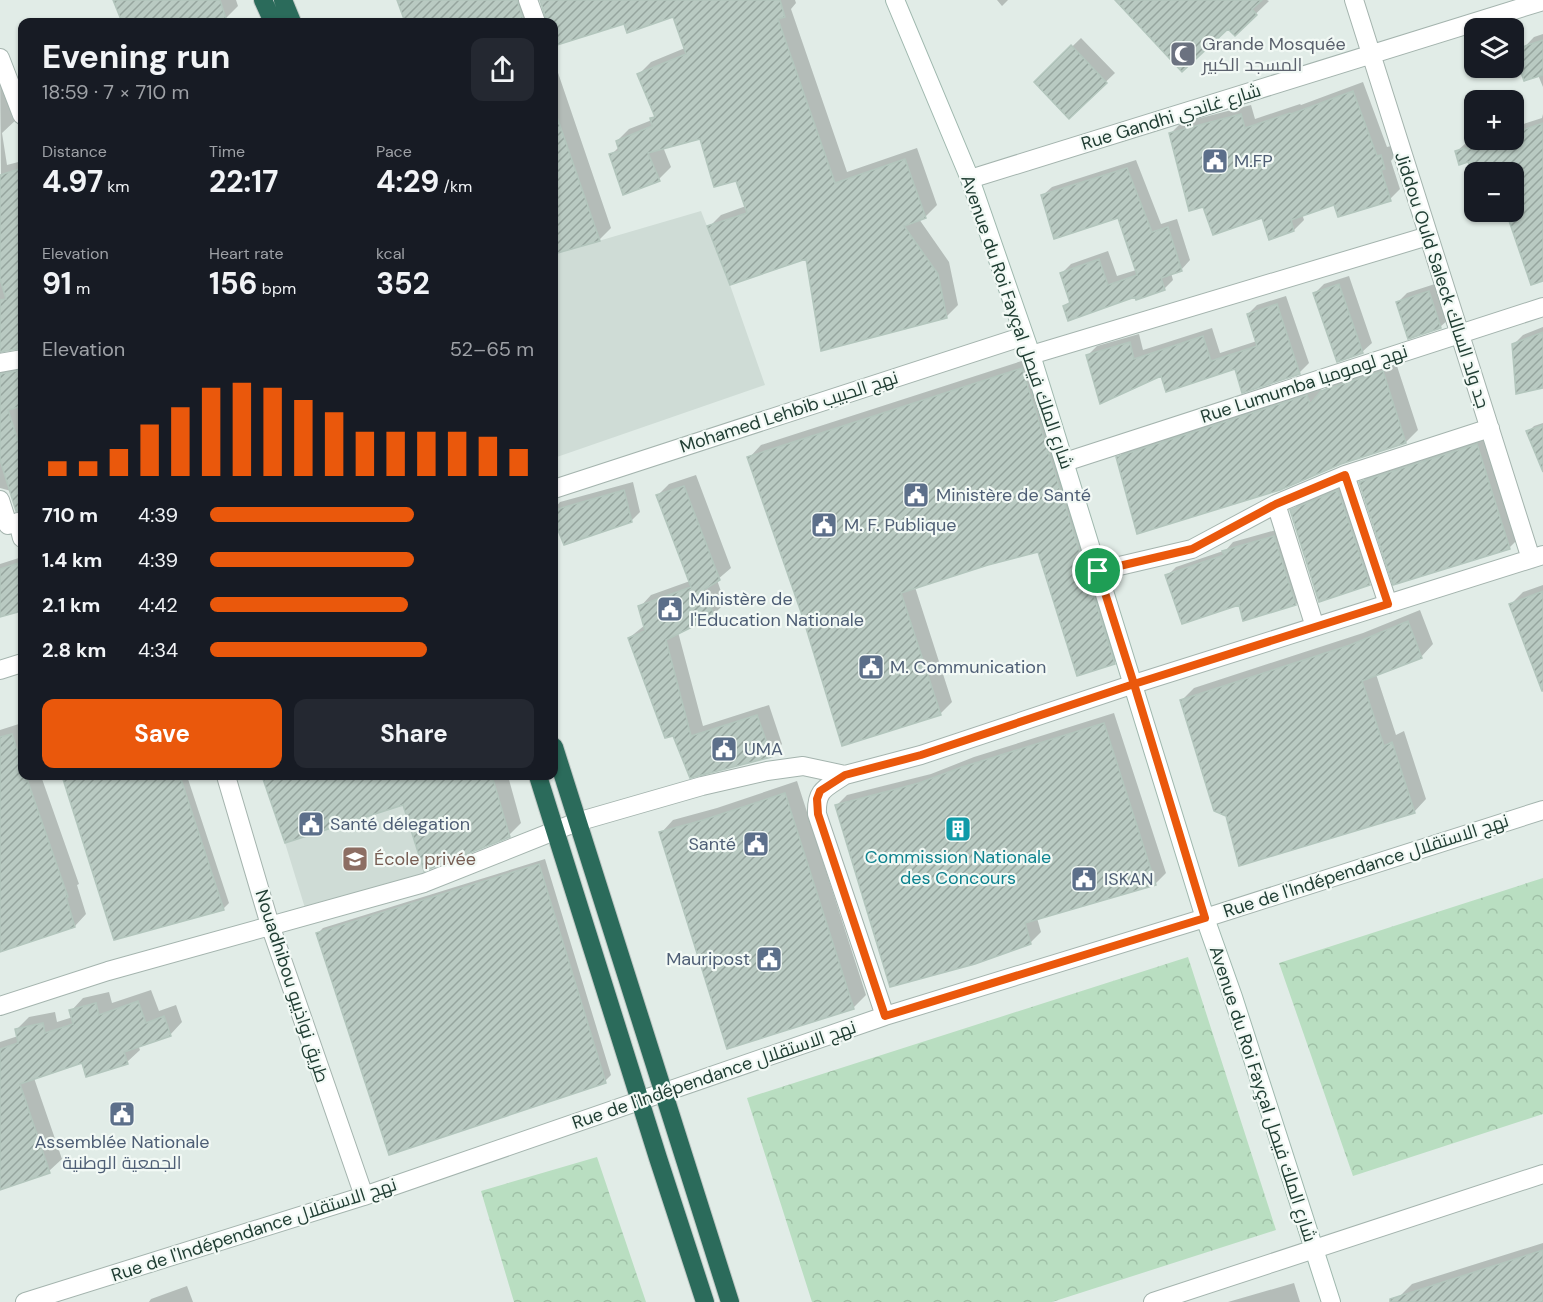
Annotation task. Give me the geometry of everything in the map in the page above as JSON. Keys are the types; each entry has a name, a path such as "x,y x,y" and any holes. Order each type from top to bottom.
{"highway":[{"path":"276,6 288,18"},
{"path":"558,760 730,1302"},
{"path":"539,780 705,1302"}],"street":[{"path":"528,0 535,18"},
{"name":"Avenue du Roi Fayçal شارع الملك فيصل","path":"895,0 970,179 1031,355 1205,918 1233,996 1331,1302"},
{"name":"Jiddou Ould Saleck جد ولد السالك","path":"1354,0 1490,428 1537,557"},
{"name":"Rue Gandhi شارع غاندي","path":"970,179 1543,1"},
{"path":"1,63 18,105"},
{"path":"1031,355 1428,236"},
{"name":"Rue Lumumba نهج لومومبا","path":"1065,462 1543,307"},
{"name":"Mohamed Lehbib نهج الحبيب","path":"558,488 1024,336"},
{"path":"0,363 18,360"},
{"path":"1098,571 1192,549 1276,504 1345,475 1490,428"},
{"path":"1345,475 1388,604"},
{"path":"0,500 14,527"},
{"path":"1276,504 1315,627"},
{"path":"885,1016 818,814 817,799 820,791 845,775 921,755 1134,684 1537,557"},
{"path":"0,670 18,664"},
{"path":"0,1005 108,971 424,883 577,822 702,786 767,771 803,766 845,775"},
{"name":"Nouadhibou طريق نواذيبو","path":"227,780 270,925 364,1196"},
{"name":"Rue de l'Indépendance نهج الاستقلال","path":"25,1302 364,1196 885,1016 1205,918 1543,810"},
{"path":"1153,1302 1543,1174"}],"shaded area":[{"path":"701,211 765,385 558,457 558,253"},
{"name":"École privée","path":"403,805 425,875 305,908 285,843"}],"green space":[{"path":"1543,878 1543,1114 1353,1176 1279,963"},
{"path":"1188,957 1276,1230 1052,1302 812,1302 747,1098"},
{"path":"597,1157 646,1302 514,1302 481,1191"}],"building":[{"path":"113,0 220,0 226,18 120,18"},
{"path":"397,0 517,0 523,18 404,18"},
{"path":"540,0 780,0 785,17 778,19 835,183 905,159 926,218 904,226 938,274 947,318 821,351 806,259 730,285 707,226 747,213 736,181 714,187 700,139 648,153 660,181 623,195 609,154 619,151 616,141 652,126 650,118 655,117 637,74 686,54 673,17 627,33 624,24 558,45 558,18 546,18"},
{"name":"Grande Mosquée المسجد الكبير","path":"1115,0 1262,0 1252,9 1257,15 1235,36 1228,29 1182,72"},
{"path":"1543,40 1543,75 1524,81 1523,78 1524,46"},
{"path":"1071,45 1107,83 1069,119 1034,82"},
{"path":"1353,91 1377,156 1381,155 1385,169 1381,170 1391,201 1338,217 1334,205 1291,220 1294,231 1269,240 1262,218 1213,235 1203,207 1189,211 1169,133 1241,114 1245,128"},
{"path":"558,120 600,241 558,253"},
{"path":"1543,123 1543,281 1531,285 1509,222 1524,222 1524,162 1464,162 1459,165 1455,151 1464,148 1524,150 1524,130"},
{"path":"1127,168 1152,232 1168,227 1182,271 1161,278 1165,290 1136,300 1135,297 1068,321 1063,306 1070,303 1060,273 1099,259 1108,285 1137,275 1118,218 1054,239 1041,195"},
{"path":"18,169 18,349 0,352 0,300 6,299 0,279 0,175"},
{"path":"1339,284 1363,353 1337,362 1313,293"},
{"path":"1429,291 1441,328 1408,339 1396,302"},
{"path":"1277,304 1300,374 1242,393 1235,369 1166,392 1161,376 1100,404 1086,355 1130,342 1134,359 1203,336 1211,361 1257,346 1247,314"},
{"path":"1543,332 1543,388 1516,394 1512,344"},
{"path":"1022,368 1115,664 1077,676 1038,552 988,565 901,593 941,715 842,746 803,618 747,457"},
{"path":"18,371 18,407 8,410 18,440 18,511 0,460 0,374"},
{"path":"1383,371 1406,443 1341,464 1280,490 1137,534 1116,457 1307,395 1310,404 1321,391"},
{"path":"1543,425 1543,472 1526,431"},
{"path":"1477,444 1510,549 1393,585 1359,482"},
{"path":"684,486 720,580 705,589 714,616 666,640 691,736 757,715 772,757 690,778 673,736 665,738 628,638 645,631 638,606 691,587 656,495"},
{"path":"624,490 632,522 564,545 558,530 558,509"},
{"path":"1338,490 1370,585 1319,602 1290,510"},
{"path":"1274,536 1296,605 1243,621 1239,605 1182,624 1165,575 1224,555 1222,551"},
{"path":"18,563 18,612 0,617 0,569"},
{"path":"1543,591 1543,691 1542,691 1509,604"},
{"path":"1408,621 1422,658 1362,681 1384,746 1392,742 1415,813 1239,866 1226,816 1214,811 1180,700 1350,645"},
{"path":"1104,723 1156,885 1025,923 1031,944 975,964 890,987 835,805 919,783 962,767"},
{"path":"12,734 18,753 18,780 27,780 68,897 66,897 75,927 0,952 0,737"},
{"path":"63,780 181,780 224,910 114,940"},
{"path":"263,780 493,780 510,837 424,871 403,805 285,843"},
{"name":"Mauripost","path":"785,793 854,1009 727,1049 659,832"},
{"path":"539,864 606,1083 389,1155 316,933"},
{"path":"138,1001 146,1023 164,1016 171,1036 124,1052 128,1064 86,1077 82,1063 20,1084 50,1173 0,1190 0,1049 18,1043 15,1029 43,1023 45,1033 73,1024 69,1010 96,1003 99,1015"},
{"path":"1543,1250 1543,1302 1390,1302 1390,1299"}],"place":[{"name":"Grande Mosquée المسجد الكبير","path":"1183,54"},
{"name":"M.FP","path":"1215,161"},
{"name":"Ministère de Santé","path":"916,495"},
{"name":"M. F. Publique","path":"824,525"},
{"name":"Ministère de l'Education Nationale","path":"670,609"},
{"name":"M. Communication","path":"871,667"},
{"name":"UMA","path":"724,749"},
{"name":"Santé délegation","path":"311,824"},
{"name":"Commission Nationale des Concours","path":"958,829"},
{"name":"Santé","path":"756,844"},
{"name":"École privée","path":"355,859"},
{"name":"ISKAN","path":"1084,879"},
{"name":"Mauripost","path":"769,959"},
{"name":"Assemblée Nationale الجمعية الوطنية","path":"122,1114"}],"route":[{"path":"1098,571 1134,684 921,755 845,775 820,791 817,799 818,814 885,1016 1205,918 1134,684 1388,604 1345,475 1276,504 1192,549 1098,571"}]}
